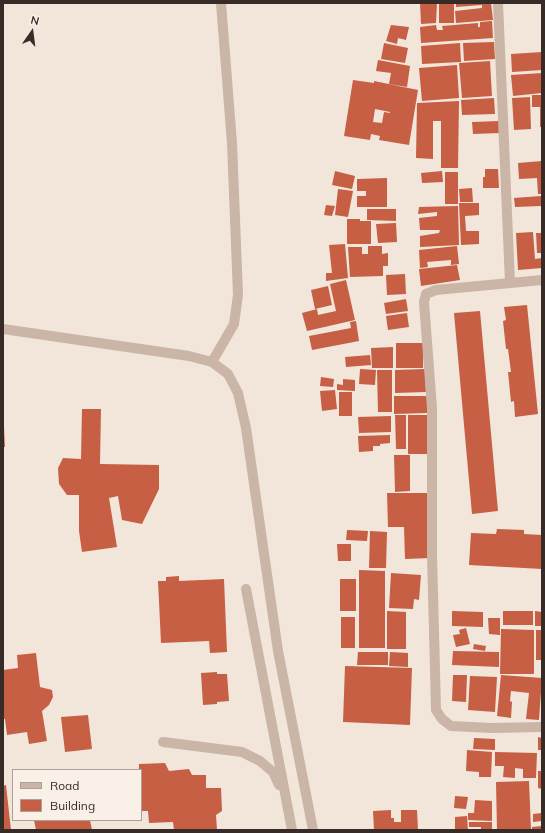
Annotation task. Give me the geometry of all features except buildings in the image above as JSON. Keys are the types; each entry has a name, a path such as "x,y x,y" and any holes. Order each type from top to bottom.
{"street":[{"path":"212,362 234,324 238,295 232,143 221,3"},
{"path":"498,3 510,283"},
{"path":"542,280 436,290 426,294 424,302 432,408 432,555 436,710 442,719 451,726 492,728 542,727"},
{"path":"3,329 189,356 212,362 228,374 238,394 246,428 278,651 313,830"},
{"path":"246,589 292,830"},
{"path":"162,742 242,752 260,761 273,772 285,795"}]}
